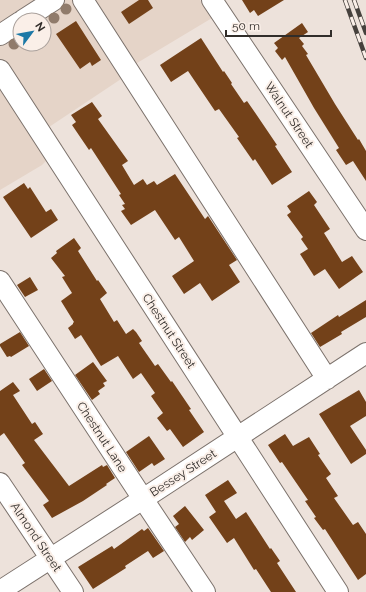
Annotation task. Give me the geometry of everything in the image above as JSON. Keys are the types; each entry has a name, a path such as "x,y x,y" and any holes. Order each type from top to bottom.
{"street":[{"path":"36,12 54,0"},
{"path":"83,0 327,379"},
{"name":"Walnut Street","path":"212,0 366,230"},
{"path":"0,35 12,27"},
{"name":"Chestnut Street","path":"0,70 338,592"},
{"name":"Chestnut Lane","path":"0,281 205,592"},
{"name":"Bessey Street","path":"0,591 366,353"},
{"name":"Almond Street","path":"0,483 73,592"}],"shaded area":[{"path":"0,0 77,0 124,77 49,127 62,145 42,165 0,190"},
{"path":"89,0 200,0 212,18 132,66"}],"building":[{"path":"139,0 148,0 153,8 129,24 121,12"},
{"path":"242,0 284,0 258,16 254,10 250,13"},
{"path":"76,21 101,60 92,66 90,62 80,69 56,34"},
{"path":"302,23 308,32 299,38 304,44 302,46 308,54 306,55 335,104 366,151 366,181 353,161 346,165 336,150 339,148 285,57 282,60 275,51 278,48 274,43"},
{"path":"201,38 244,103 247,101 256,114 277,145 275,146 292,172 272,185 255,159 253,161 237,138 239,137 219,109 215,111 188,71 171,82 160,65"},
{"path":"92,102 102,116 98,119 128,161 122,165 134,185 143,179 147,185 154,181 157,185 175,174 205,219 208,216 237,260 229,265 240,282 212,301 200,283 184,294 172,276 194,261 179,237 175,240 155,210 131,225 121,211 125,209 122,205 125,204 119,195 121,194 91,148 89,150 72,125 76,122 71,115"},
{"path":"24,183 28,189 30,187 46,212 51,209 58,220 31,238 3,197"},
{"path":"309,191 317,202 314,205 330,229 324,233 342,262 352,256 363,272 339,289 325,269 314,276 300,254 308,249 301,239 303,237 287,215 291,212 287,206"},
{"path":"74,238 81,248 78,251 97,281 98,280 107,293 100,299 114,322 117,320 126,334 133,329 136,332 142,341 139,343 155,366 158,364 171,382 172,381 191,409 189,410 204,432 183,447 170,429 167,431 157,418 163,413 151,396 155,393 141,373 133,379 118,356 101,366 81,335 75,339 68,328 74,322 61,301 72,293 62,277 65,276 51,258 57,253 56,251"},
{"path":"30,277 38,290 25,297 17,285"},
{"path":"366,300 366,317 320,347 311,333 338,315 339,317"},
{"path":"20,332 29,346 11,357 7,357 0,344"},
{"path":"93,362 107,381 103,383 105,386 98,391 100,394 92,400 75,375"},
{"path":"44,369 52,381 37,391 29,379"},
{"path":"13,382 20,391 13,395 32,424 35,422 43,434 34,440 69,486 102,465 103,467 107,465 115,478 83,501 52,518 43,505 49,501 22,465 25,463 4,433 0,436 0,391"},
{"path":"359,390 366,402 366,416 350,426 366,450 366,454 351,464 319,414"},
{"path":"285,434 293,446 309,437 320,454 318,455 331,474 326,478 338,496 334,498 353,525 358,522 366,534 366,574 358,580 325,529 323,530 314,518 316,517 305,501 308,500 282,462 280,463 268,445"},
{"path":"149,436 165,459 154,466 152,463 139,472 126,452"},
{"path":"228,480 237,493 224,501 236,519 246,512 270,549 271,548 280,561 277,563 296,592 271,592 256,569 254,570 234,538 227,543 209,517 216,512 205,495"},
{"path":"185,506 204,530 192,540 190,537 185,542 175,527 179,524 173,516"},
{"path":"148,528 164,551 153,558 148,551 125,566 126,568 93,589 78,567 112,546 114,549 142,529 144,531"}],"railway":[{"path":"345,0 366,58"},
{"path":"354,0 366,33"}]}
